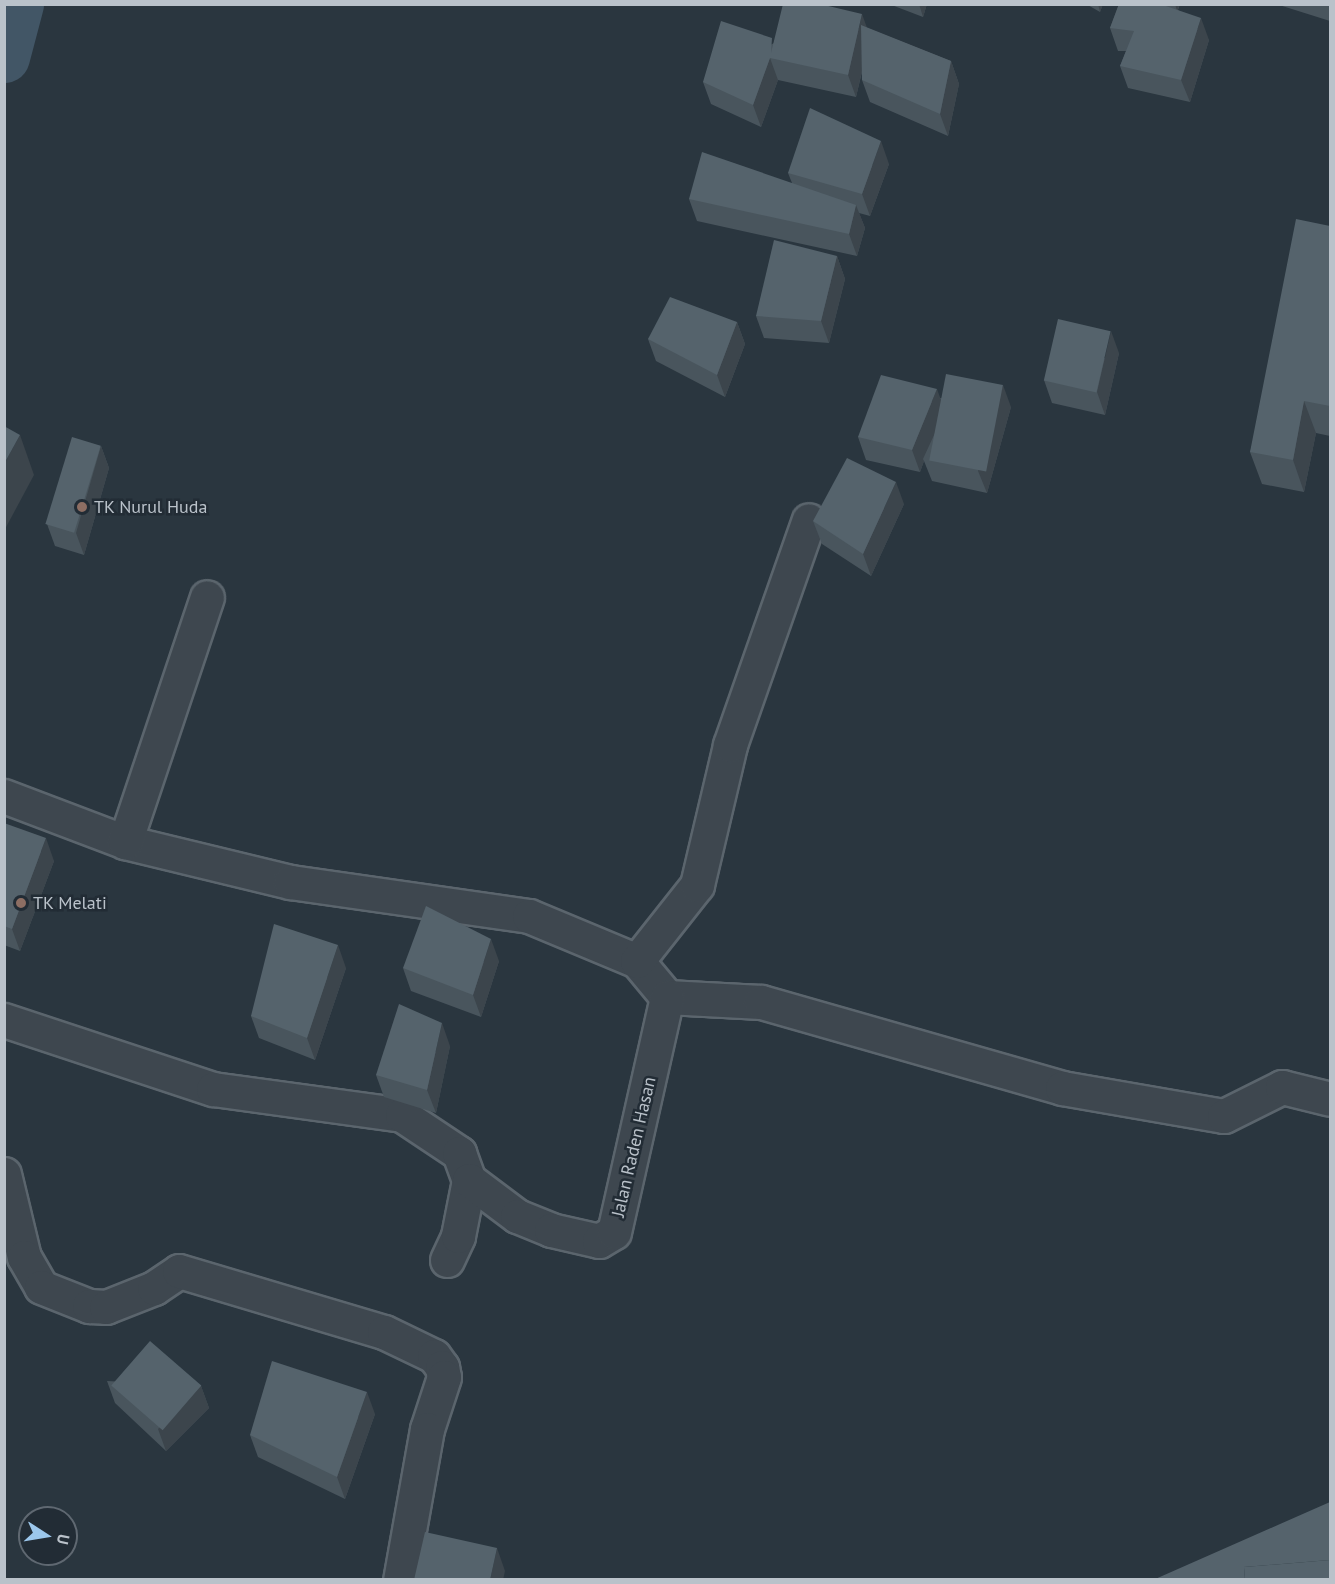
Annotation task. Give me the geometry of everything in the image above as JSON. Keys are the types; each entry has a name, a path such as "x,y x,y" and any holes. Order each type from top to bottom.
{"street":[{"path":"637,961 697,885 730,745 809,520"},
{"path":"125,842 207,597"},
{"path":"4,796 125,842 290,882 529,916 637,961 667,997 761,1002 1062,1088 1224,1116 1282,1087 1330,1099"},
{"name":"Jalan Raden Hasan","path":"469,1180 517,1216 551,1230 599,1241 614,1232 667,997"},
{"path":"4,1020 213,1089 402,1115 459,1153 469,1180 458,1236 447,1260"},
{"path":"4,1174 24,1257 41,1287 89,1305 106,1308 154,1288 179,1271 384,1332 434,1356 442,1366 444,1377 427,1429 400,1580"}],"building":[{"path":"783,4 820,4 862,14 848,75 770,58 753,105 703,82 721,21 772,38 771,53"},
{"path":"1119,4 1160,4 1201,18 1181,80 1120,66 1134,31 1110,28"},
{"path":"861,25 951,61 940,114 862,80"},
{"path":"810,108 881,141 862,194 788,173"},
{"path":"702,152 856,205 849,234 689,199"},
{"path":"1296,219 1330,226 1330,406 1304,401 1293,460 1250,452"},
{"path":"774,240 837,256 821,321 756,316"},
{"path":"670,297 737,322 717,375 648,339"},
{"path":"1058,319 1111,331 1096,393 1044,380"},
{"path":"946,374 1003,385 986,471 929,460"},
{"path":"881,375 937,389 912,450 858,437"},
{"path":"4,426 20,435 4,464"},
{"path":"72,437 101,446 74,533 45,524"},
{"path":"847,458 896,482 863,554 813,521"},
{"path":"4,823 46,838 12,929 4,926"},
{"path":"426,906 491,939 473,995 403,968"},
{"path":"274,924 338,945 307,1038 251,1016"},
{"path":"399,1004 442,1023 427,1090 376,1075"},
{"path":"150,1341 201,1386 163,1430 111,1386"},
{"path":"272,1361 367,1392 337,1477 250,1435"},
{"path":"1330,1502 1330,1560 1244,1567 1245,1580 1153,1580"},
{"path":"425,1532 497,1548 490,1580 414,1580"},
{"path":"1330,1560 1330,1580 1245,1580 1244,1567"}],"waterway":[{"path":"4,57 18,4"}],"place":[{"name":"TK Nurul Huda","path":"82,507"},
{"name":"TK Melati","path":"21,903"}]}
